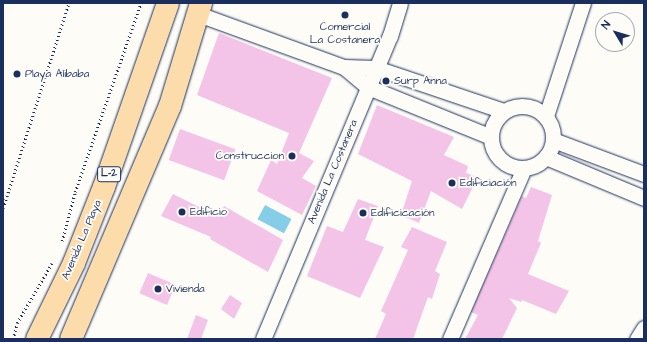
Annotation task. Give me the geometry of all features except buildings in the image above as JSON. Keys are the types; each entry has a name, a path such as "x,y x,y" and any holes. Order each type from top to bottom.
{"main road":[{"name":"Avenida La Playa","path":"37,339 74,263 104,187 168,3"},
{"name":"L-2","path":"72,339 170,106 199,9"}],"street":[{"name":"Avenida La Costanera","path":"263,339 390,36 400,3"},
{"path":"546,116 583,3"},
{"path":"199,9 344,67 368,87 490,137"},
{"path":"344,67 376,68 504,111"},
{"path":"518,106 526,106 534,107 546,116 553,132 553,140 546,157 540,163 524,168 515,168 500,160 495,153 490,137 494,122 504,111 518,106"},
{"path":"553,140 644,174"},
{"path":"546,157 644,198"},
{"path":"450,339 524,168"},
{"path":"636,339 644,328"}],"path":[{"path":"3,208 69,3"},
{"path":"61,244 75,192 141,3"},
{"path":"13,339 18,323 55,258"}],"water":[{"path":"265,205 291,219 284,233 257,219"}],"place":[{"name":"Comercial La Costanera","path":"345,15"},
{"name":"Playa Alibaba","path":"17,74"},
{"name":"Surp Anna","path":"386,81"},
{"name":"Construccion","path":"292,156"},
{"name":"Edificiación","path":"452,183"},
{"name":"Edificio","path":"182,212"},
{"name":"Edificicación","path":"363,213"},
{"name":"Vivienda","path":"158,289"}]}
